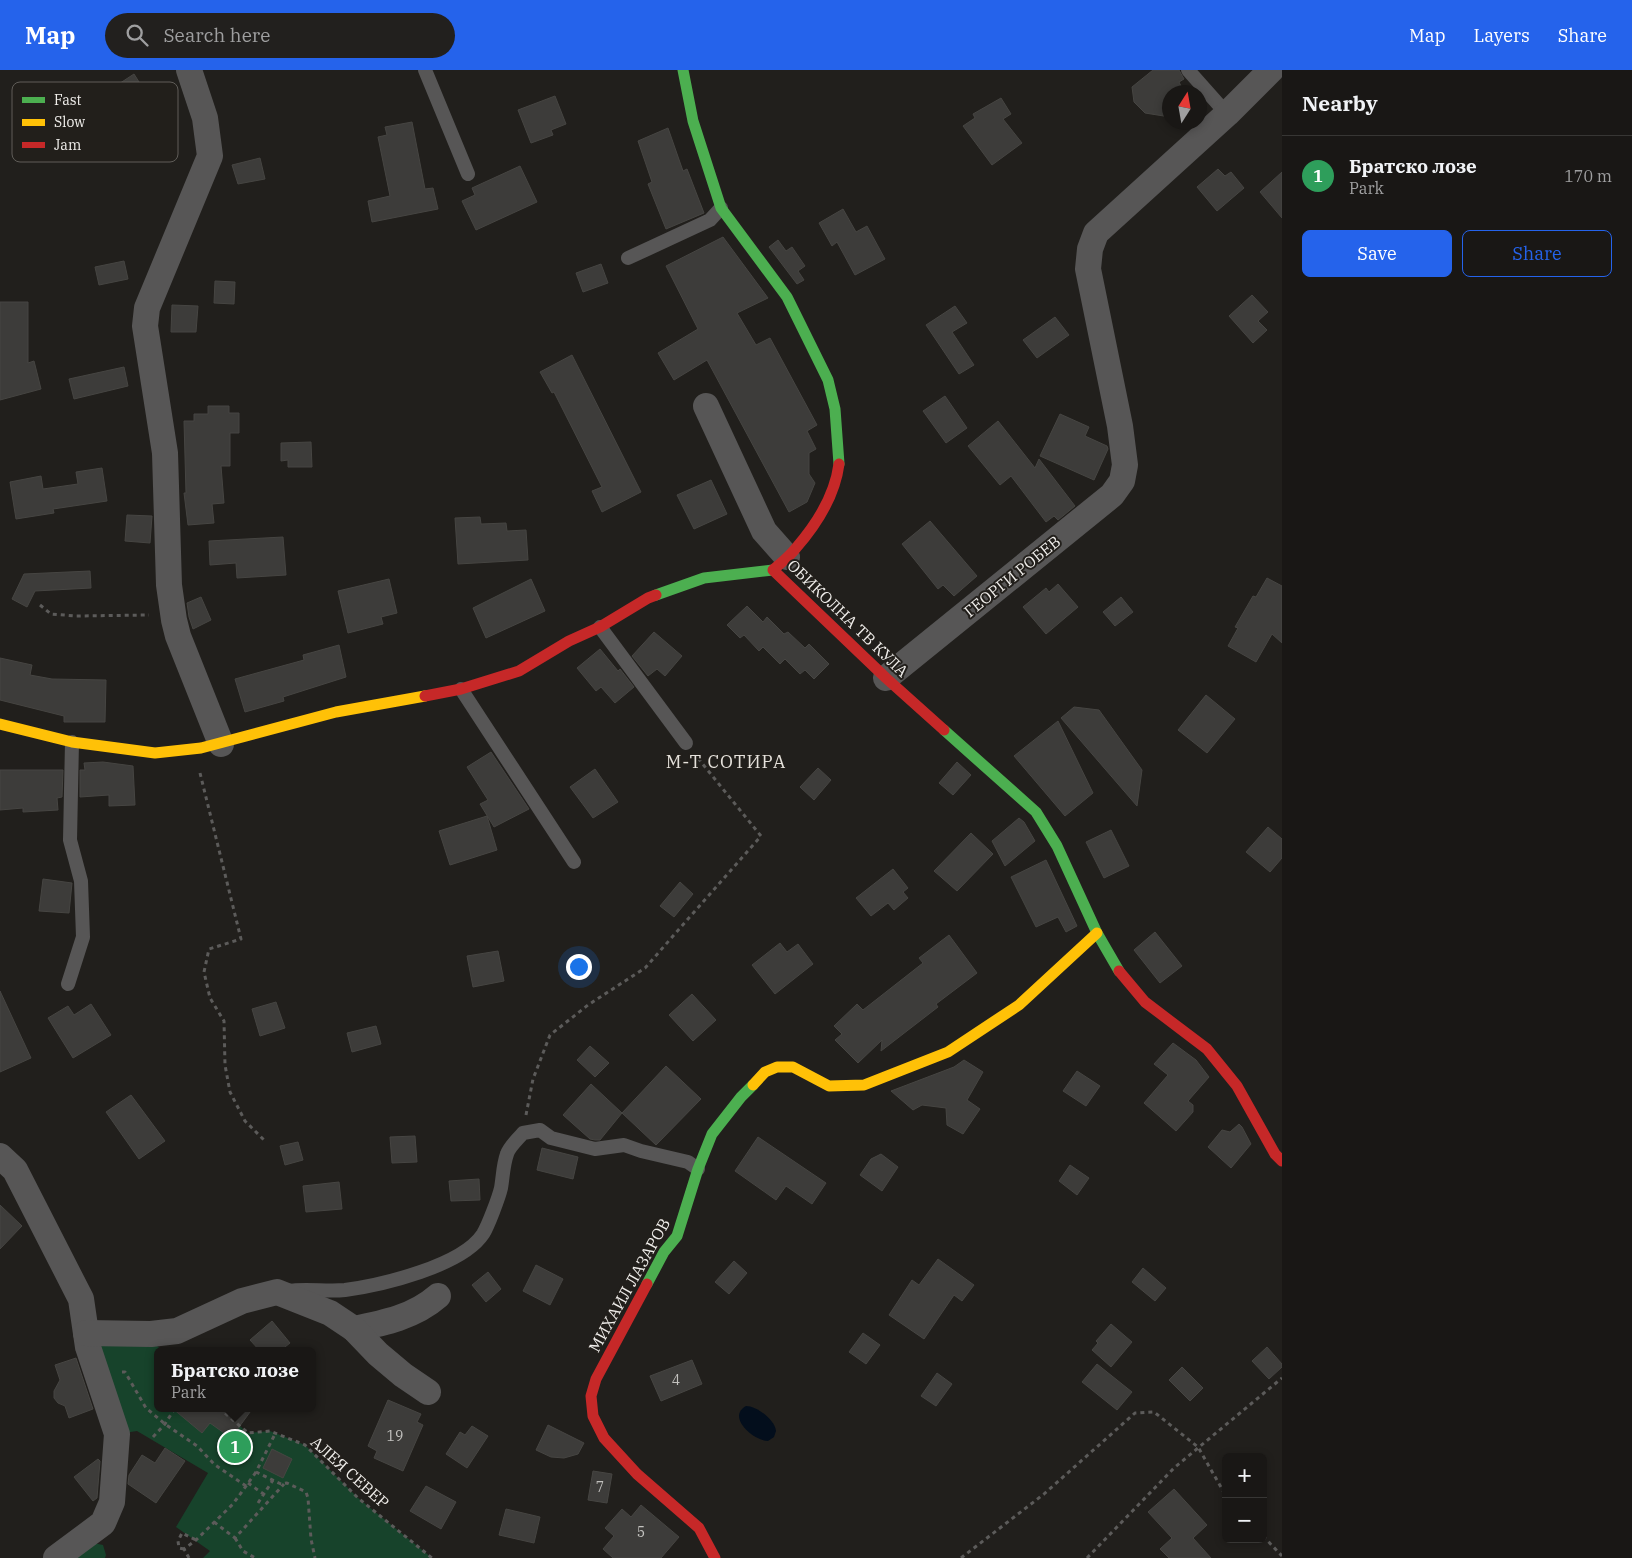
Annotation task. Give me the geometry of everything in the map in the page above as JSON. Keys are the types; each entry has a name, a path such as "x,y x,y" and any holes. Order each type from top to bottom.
{"street":[{"path":"189,70 205,118 210,156 147,308 145,326 165,453 169,585 174,620 211,746"},
{"name":"ОБИКОЛНА ТВ КУЛА","path":"683,70 693,121 721,208 787,297 828,380 835,409 839,466 832,493 796,549 780,564 886,678 1036,812 1057,846 1097,933 1115,967 1145,1002 1207,1049 1237,1086 1275,1154 1282,1161"},
{"path":"1227,114 1271,70"},
{"name":"ГЕОРГИ РОБЕВ","path":"886,678 1112,495 1122,481 1125,465 1120,426 1088,269 1090,250 1096,233 1227,114"},
{"path":"0,724 72,742 155,753 211,746 336,712 461,689 519,671 569,641 600,627 648,598 704,578 780,564 706,406"},
{"name":"МИХАИЛ ЛАЗАРОВ","path":"714,1558 699,1528 637,1474 604,1438 592,1416 591,1396 596,1379 664,1252 678,1236 698,1168 712,1134 741,1097 765,1072 776,1067 793,1067 829,1086 864,1086 948,1052 1019,1005 1097,933"},
{"path":"0,1156 15,1170 81,1299 86,1333 98,1380 117,1434 112,1502 103,1522 56,1558"},
{"path":"86,1333 151,1334 177,1331 242,1301 277,1292 330,1313 354,1329 402,1375 428,1392"},
{"path":"354,1329 382,1324 408,1315 429,1304 438,1296"}],"lane":[{"path":"425,70 468,174"},
{"path":"1188,70 1227,114"},
{"path":"628,258 710,220 721,208"},
{"path":"600,627 686,743"},
{"path":"461,689 574,862"},
{"path":"68,984 83,937 81,881 70,840 72,742"},
{"path":"277,1292 302,1289 343,1290 373,1284 410,1275 450,1260 470,1248 483,1234 501,1190 507,1152 523,1133 540,1130 551,1138 596,1149 624,1145 688,1162 698,1168"}],"path":[{"path":"40,605 51,614 76,616 160,615 174,620"},
{"path":"523,1133 533,1080 550,1035 588,1005 645,968 762,836 686,743"},
{"path":"211,746 197,762 241,939 209,949 204,972 210,998 224,1020 225,1065 230,1092 245,1121 264,1140"},
{"path":"116,1370 125,1372 146,1408 197,1446 215,1465 265,1496"},
{"path":"1087,1558 1174,1468 1282,1378"},
{"path":"153,1438 172,1412"},
{"name":"АЛЕЯ СЕВЕР","path":"224,1412 248,1432 270,1431 305,1446 358,1498 432,1558"},
{"path":"961,1558 1044,1494 1135,1413 1154,1412 1198,1447 1222,1489"},
{"path":"184,1549 233,1504 256,1472 274,1436"},
{"path":"256,1472 281,1484 295,1486 306,1492 314,1558"},
{"path":"258,1503 265,1496 273,1480"},
{"path":"236,1538 285,1484"},
{"path":"214,1522 236,1538 243,1551 254,1558"},
{"path":"189,1558 184,1549 179,1548 178,1541 182,1533 196,1540"},
{"path":"1267,1540 1282,1556"}],"green space":[{"path":"147,1339 158,1347 154,1347 154,1412 224,1412 248,1433 270,1431 305,1445 358,1498 432,1558 203,1558 210,1551 176,1527 208,1473 137,1431 117,1434 88,1347"},
{"path":"84,1541 103,1545 105,1558 61,1558"}],"water":[{"path":"746,1406 755,1408 769,1418 775,1427 774,1437 768,1441 762,1440 744,1428 739,1416"}],"building":[{"path":"1153,70 1179,70 1184,79 1179,82 1180,85 1162,85 1162,116 1145,113 1134,102 1132,87"},
{"path":"134,74 139,82 122,82"},
{"path":"555,96 566,124 551,130 553,135 531,143 518,110"},
{"path":"1001,98 1011,114 1003,119 1022,143 992,165 963,126 975,118 973,114"},
{"path":"412,122 425,189 433,188 438,209 372,222 368,201 390,196 378,137 387,135 385,127"},
{"path":"668,128 683,171 687,169 704,213 666,229 648,184 652,182 638,141"},
{"path":"260,158 265,179 238,184 232,165"},
{"path":"520,166 537,202 476,230 462,201 475,195 472,188"},
{"path":"1218,169 1225,176 1231,172 1244,188 1217,211 1197,187"},
{"path":"1282,172 1282,218 1260,192"},
{"path":"843,209 856,232 867,226 885,259 855,275 837,242 832,246 819,223"},
{"path":"723,237 768,298 737,313 756,345 770,338 817,425 807,431 816,449 809,453 809,474 815,483 807,502 789,512 707,360 674,380 658,353 698,329 666,266"},
{"path":"778,240 786,251 792,247 805,266 798,271 804,280 797,284 769,247"},
{"path":"124,261 128,279 99,285 95,267"},
{"path":"601,264 608,283 583,292 576,273"},
{"path":"215,281 235,282 234,304 214,303"},
{"path":"1252,295 1268,312 1258,321 1267,330 1253,343 1229,316"},
{"path":"0,302 28,302 28,363 34,361 41,389 0,400"},
{"path":"172,305 198,306 196,332 171,332"},
{"path":"955,306 967,323 952,332 974,365 959,374 926,325"},
{"path":"1055,317 1069,335 1037,358 1023,340"},
{"path":"572,355 641,492 602,512 592,491 602,487 554,392 552,393 540,372"},
{"path":"124,367 128,386 74,399 69,379"},
{"path":"945,396 967,428 946,443 923,411"},
{"path":"208,406 229,406 229,413 239,413 239,433 230,433 230,466 221,466 224,503 212,504 214,523 188,525 184,493 186,493 184,421 194,421 194,414 208,414"},
{"path":"1060,414 1089,427 1085,436 1107,446 1108,449 1094,480 1040,456"},
{"path":"998,421 1035,468 1039,459 1075,506 1058,520 1054,516 1046,522 1011,476 1000,485 968,446"},
{"path":"311,442 312,467 288,467 288,460 281,461 281,443"},
{"path":"102,468 107,501 53,509 54,513 16,519 10,482 41,476 43,489 78,484 76,472"},
{"path":"711,480 727,514 694,529 677,495"},
{"path":"127,515 152,516 150,543 125,541"},
{"path":"480,517 481,524 506,523 507,531 526,530 528,560 458,564 455,518"},
{"path":"930,521 977,576 954,596 943,585 938,589 902,544"},
{"path":"283,537 286,575 237,578 236,563 210,565 209,541"},
{"path":"90,571 91,588 35,591 27,607 12,599 24,574"},
{"path":"1267,578 1282,586 1282,643 1272,634 1256,662 1228,646 1238,628 1235,627 1253,596 1256,597"},
{"path":"389,579 397,613 381,617 383,624 348,633 338,591"},
{"path":"531,579 545,611 486,638 473,608"},
{"path":"1058,584 1078,607 1046,634 1023,607 1046,588 1049,592"},
{"path":"201,597 211,620 193,629 187,603"},
{"path":"1121,597 1133,612 1115,626 1103,612"},
{"path":"747,606 763,622 767,617 784,634 788,632 805,648 809,644 829,664 814,679 805,670 800,674 785,659 780,664 763,647 759,651 744,635 740,638 727,625"},
{"path":"654,632 682,656 665,676 657,669 648,676 632,656"},
{"path":"339,645 346,677 283,697 284,701 245,712 235,679 304,660 303,655"},
{"path":"600,649 618,671 620,669 634,687 615,703 601,687 596,691 577,668"},
{"path":"0,658 32,665 30,675 52,679 106,680 105,722 64,722 64,716 0,700"},
{"path":"1206,695 1235,719 1207,753 1178,730"},
{"path":"1074,707 1099,710 1142,770 1137,806 1061,718"},
{"path":"1058,721 1093,793 1065,816 1014,756"},
{"path":"491,752 529,809 494,827 480,804 488,800 467,767"},
{"path":"103,762 133,766 135,805 109,806 109,795 80,797 80,770 85,770 84,763"},
{"path":"957,762 971,775 953,795 939,783"},
{"path":"818,768 831,780 814,800 800,787"},
{"path":"595,769 618,802 593,818 570,787"},
{"path":"0,770 63,770 62,797 57,798 58,810 23,812 23,808 0,810"},
{"path":"487,816 497,850 450,865 439,831"},
{"path":"1019,818 1024,822 1035,841 1005,866 992,841"},
{"path":"1268,827 1282,839 1282,858 1270,872 1246,852"},
{"path":"1111,830 1129,866 1104,878 1086,842"},
{"path":"971,833 993,854 957,891 934,871"},
{"path":"1046,860 1077,926 1066,932 1058,917 1036,927 1011,877"},
{"path":"893,869 908,888 903,892 908,898 894,910 888,903 871,916 856,898"},
{"path":"43,879 72,883 69,913 39,911"},
{"path":"680,882 693,894 674,917 660,906"},
{"path":"1155,932 1182,966 1160,983 1134,950"},
{"path":"949,935 977,973 936,1004 938,1007 881,1051 882,1040 858,1063 835,1040 842,1034 834,1026 857,1004 863,1010 923,963 919,958"},
{"path":"780,943 787,952 798,944 813,964 775,994 752,965"},
{"path":"498,951 504,981 473,987 467,956"},
{"path":"0,991 31,1058 0,1072"},
{"path":"692,994 716,1020 693,1041 669,1015"},
{"path":"276,1002 285,1028 260,1036 252,1009"},
{"path":"91,1004 111,1035 73,1058 48,1018 68,1006 74,1015"},
{"path":"376,1026 381,1044 352,1052 347,1033"},
{"path":"1173,1043 1196,1060 1209,1077 1188,1101 1193,1105 1193,1112 1176,1131 1144,1103 1168,1075 1154,1064"},
{"path":"590,1046 609,1063 595,1077 577,1060"},
{"path":"964,1060 983,1072 967,1100 980,1109 963,1134 947,1125 946,1108 922,1105 913,1110 891,1091 954,1067"},
{"path":"666,1066 701,1099 656,1145 622,1113"},
{"path":"1077,1071 1100,1086 1086,1106 1063,1091"},
{"path":"591,1084 622,1113 600,1140 590,1139 563,1115"},
{"path":"131,1095 165,1141 139,1159 106,1112"},
{"path":"1239,1124 1251,1144 1231,1168 1208,1147 1222,1130 1230,1132"},
{"path":"415,1136 417,1162 392,1163 390,1137"},
{"path":"758,1137 826,1183 812,1204 786,1186 776,1200 735,1171"},
{"path":"298,1142 303,1160 285,1165 280,1146"},
{"path":"542,1148 578,1157 573,1179 537,1170"},
{"path":"881,1154 898,1167 882,1191 860,1175 871,1159"},
{"path":"1070,1165 1089,1178 1077,1195 1059,1181"},
{"path":"479,1179 480,1200 451,1201 449,1181"},
{"path":"339,1182 342,1209 306,1212 303,1186"},
{"path":"0,1205 22,1226 0,1249"},
{"path":"938,1259 974,1285 962,1301 954,1295 924,1339 889,1315 912,1280 919,1285"},
{"path":"734,1261 747,1273 729,1294 715,1282"},
{"path":"536,1265 563,1279 550,1305 523,1291"},
{"path":"1143,1268 1166,1288 1155,1301 1132,1282"},
{"path":"488,1272 501,1289 486,1302 472,1285"},
{"path":"272,1321 290,1343 285,1347 256,1347 250,1340"},
{"path":"1111,1324 1132,1342 1111,1367 1092,1350 1098,1343 1096,1341"},
{"path":"863,1333 880,1345 866,1364 849,1352"},
{"path":"1267,1347 1282,1364 1282,1367 1269,1379 1252,1361"},
{"path":"76,1358 93,1409 69,1418 65,1406 58,1403 54,1398 54,1391 60,1380 55,1365"},
{"path":"692,1360 702,1384 661,1401 650,1376"},
{"path":"1097,1364 1132,1392 1117,1410 1082,1382"},
{"path":"1182,1367 1203,1388 1190,1401 1169,1380"},
{"path":"937,1373 952,1384 936,1406 921,1396"},
{"path":"388,1400 421,1414 417,1422 423,1425 403,1471 374,1458 377,1451 368,1446"},
{"path":"177,1412 250,1412 231,1438 210,1423 202,1433"},
{"path":"548,1425 584,1443 578,1454 564,1458 551,1457 536,1450"},
{"path":"472,1426 488,1436 467,1468 446,1454 460,1432 465,1435"},
{"path":"165,1448 185,1461 156,1503 128,1484 129,1475 142,1455 155,1463"},
{"path":"272,1449 292,1459 283,1478 263,1468"},
{"path":"98,1459 100,1461 97,1498 93,1501 74,1477"},
{"path":"593,1471 612,1474 607,1503 588,1500"},
{"path":"426,1486 456,1502 441,1529 410,1511"},
{"path":"1174,1489 1207,1525 1193,1538 1211,1558 1169,1558 1160,1549 1172,1538 1148,1512"},
{"path":"641,1505 679,1537 661,1558 613,1558 603,1549 614,1536 605,1528 622,1509 631,1517"},
{"path":"506,1509 540,1517 534,1543 499,1535"}],"traffic: fast":[{"path":"683,70 693,121 721,208 787,297 828,380 835,409 839,464"},
{"path":"656,595 704,578 773,570"},
{"path":"944,730 1036,812 1057,846 1097,933 1119,971"},
{"path":"647,1284 664,1252 677,1236 698,1169 712,1134 741,1097 753,1085"}],"traffic: slow":[{"path":"0,724 72,742 155,753 201,748 336,712 425,696"},
{"path":"753,1085 765,1072 777,1067 793,1067 829,1086 864,1085 948,1052 1019,1005 1097,933"}],"traffic: jam":[{"path":"839,464 837,476 824,509 794,551 773,570 886,678 944,730"},
{"path":"425,696 461,689 519,671 569,641 600,627 656,595"},
{"path":"1119,971 1145,1002 1207,1049 1237,1086 1275,1154 1282,1161"},
{"path":"647,1284 596,1379 591,1396 593,1416 604,1438 637,1474 699,1528 715,1558"}],"place":[{"name":"Братско лозе","path":"235,1447"}],"district":[{"name":"М-Т СОТИРА","path":"726,761"}]}
